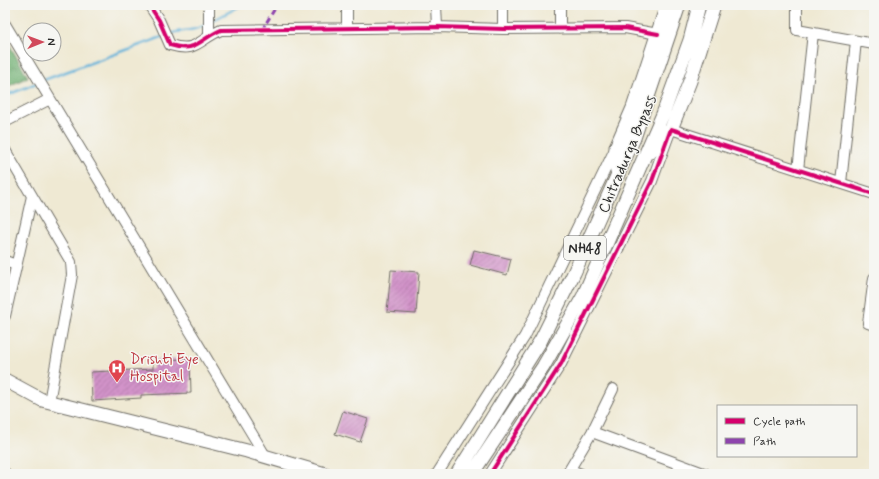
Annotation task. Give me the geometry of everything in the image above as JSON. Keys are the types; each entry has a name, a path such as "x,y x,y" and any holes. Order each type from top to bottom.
{"main road":[{"path":"617,175 616,147 632,108 667,5"},
{"name":"Chitradurga Bypass","path":"457,474 541,340 574,273 634,138 679,5"},
{"name":"Chitradurga Bypass","path":"472,474 543,367 583,297 663,114 678,74 699,5"},
{"path":"643,161 671,129 690,81 714,5"},
{"path":"5,380 42,400 266,457 325,474"}],"street":[{"path":"149,5 159,20 170,45 183,49 192,47 202,42 209,35 221,30 437,27 503,29 625,28 658,34"},
{"path":"209,5 209,35"},
{"path":"347,5 347,28"},
{"path":"436,5 437,27"},
{"path":"503,5 503,29"},
{"path":"560,5 560,29"},
{"path":"797,5 797,30 874,44"},
{"path":"5,24 266,457"},
{"path":"798,170 813,33"},
{"path":"841,183 856,41"},
{"path":"5,122 50,99"},
{"path":"490,474 561,364 652,181 671,129 874,194"},
{"path":"437,474 525,336 616,147"},
{"path":"5,150 71,262 72,275 49,402"},
{"path":"5,316 32,196"},
{"path":"5,261 16,265"},
{"path":"874,278 868,323 874,325"},
{"path":"581,474 569,472 592,432 613,389"},
{"path":"592,432 706,474"}],"green space":[{"path":"5,37 28,77 5,88"}],"building":[{"path":"474,250 511,259 507,275 470,265"},
{"path":"391,270 419,272 416,314 387,312"},
{"path":"190,359 191,393 141,395 141,398 92,401 91,372 153,369 153,360"},
{"path":"343,411 368,419 360,442 335,434"}],"waterway":[{"path":"212,21 242,5"},
{"path":"169,34 206,25"},
{"path":"41,81 162,37"},
{"path":"5,96 37,83"}],"marked path":[{"path":"262,30 277,5"}],"cycle path":[{"path":"149,5 159,20 170,45 179,47 197,44 221,30 437,27 503,29 625,28 658,34"},
{"path":"490,474 561,364 652,181 671,129 874,194"}],"place":[{"name":"Drishti Eye Hospital","path":"117,383"}]}
